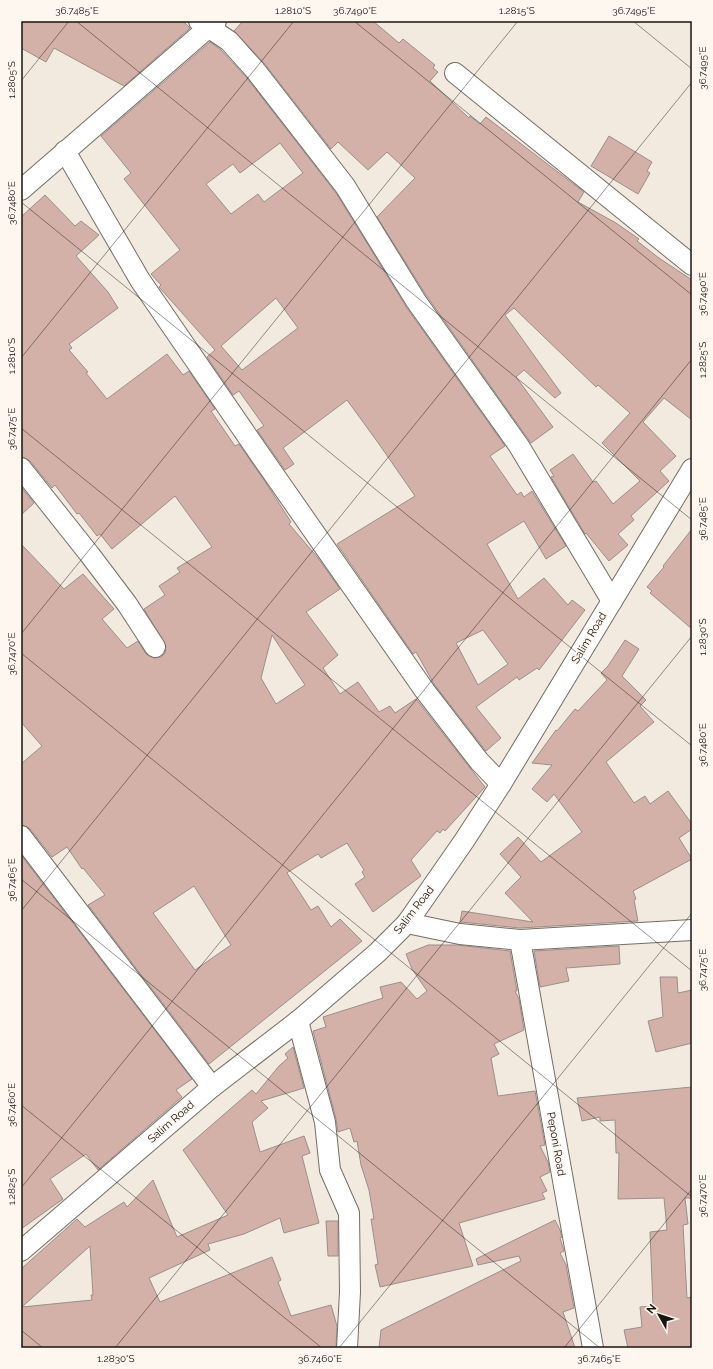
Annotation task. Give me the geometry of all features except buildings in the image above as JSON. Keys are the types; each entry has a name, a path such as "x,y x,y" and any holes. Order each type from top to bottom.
{"street":[{"path":"21,190 208,23 229,41 255,70 345,186 416,301 519,446 612,601"},
{"path":"455,73 692,265"},
{"path":"65,151 140,280 261,456 424,691 479,762 501,784"},
{"path":"21,468 127,604 155,648"},
{"name":"Salim Road","path":"21,1251 212,1087 298,1021 377,953 407,923 464,841 501,784 692,469"},
{"path":"21,836 212,1087"},
{"path":"407,923 460,934 520,940 692,930"},
{"name":"Peponi Road","path":"520,940 593,1348"},
{"path":"298,1021 325,1122 330,1170 349,1213 350,1292 347,1348"}]}
